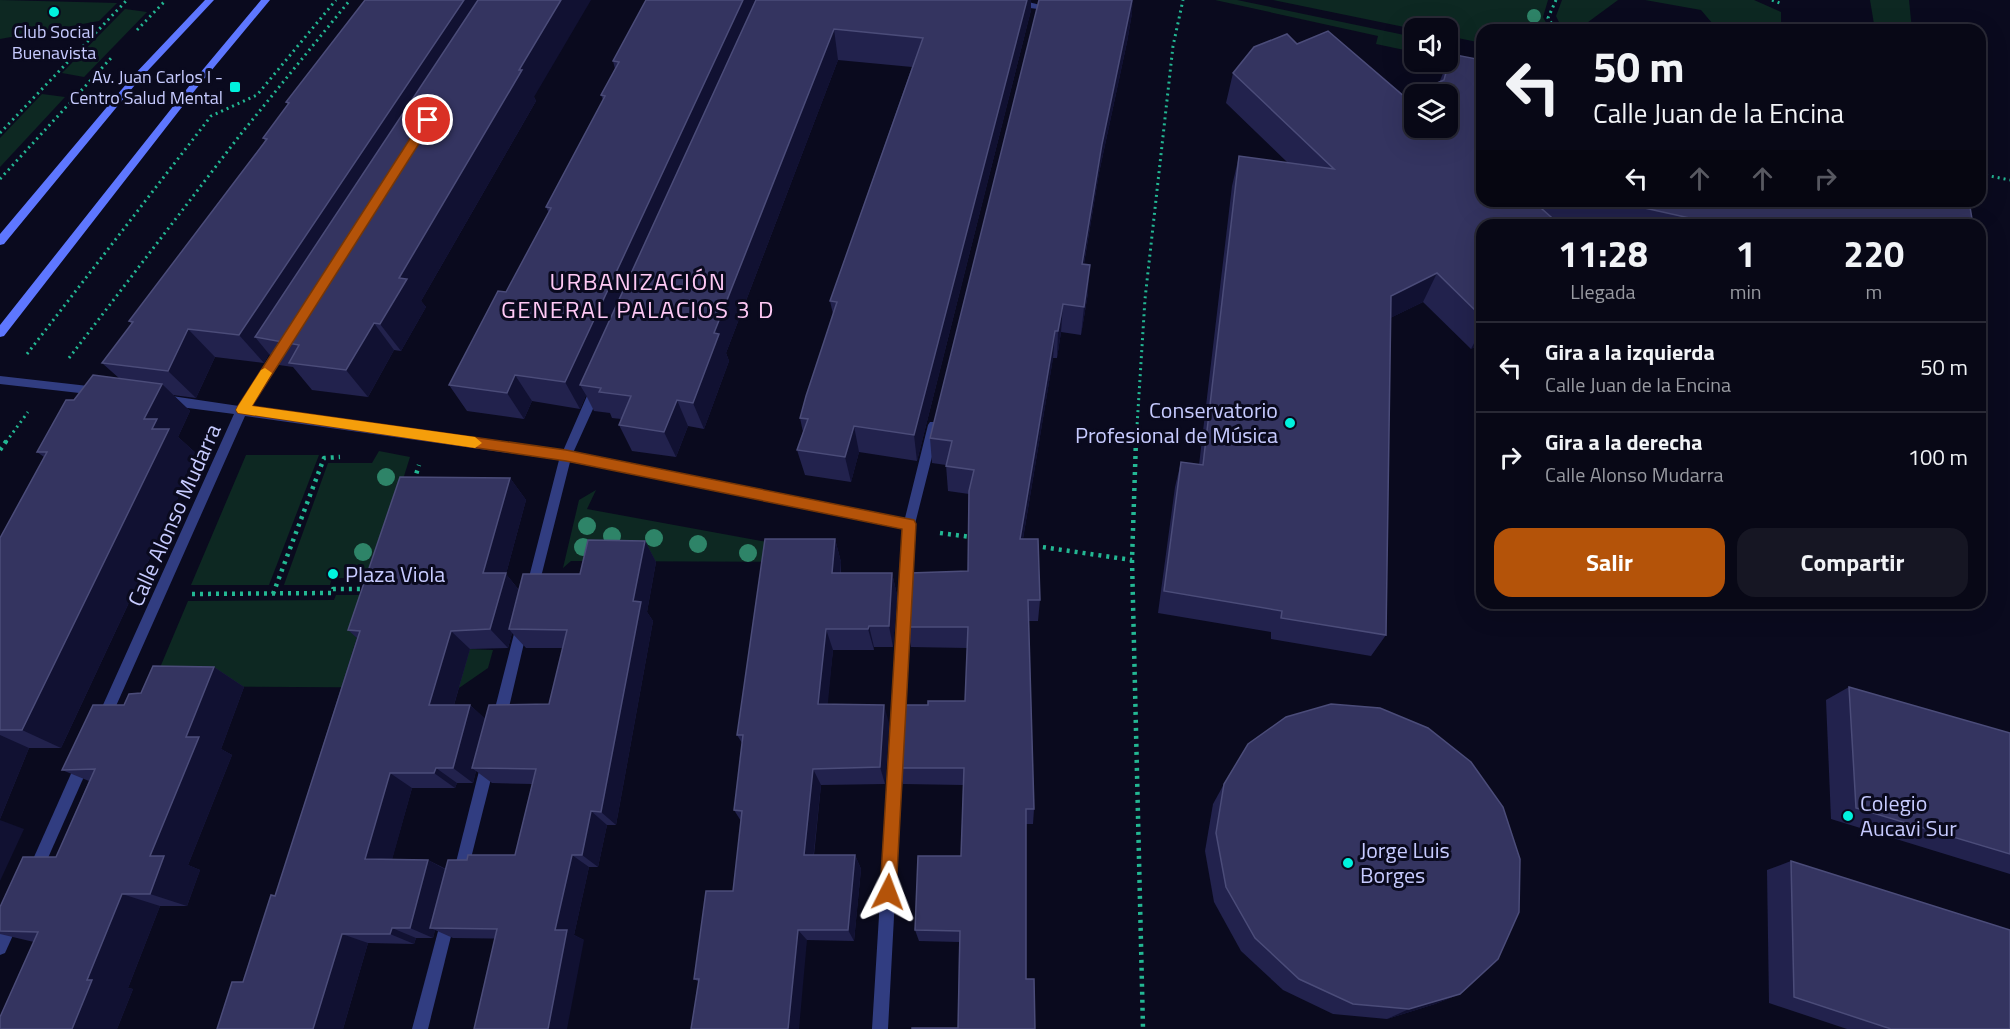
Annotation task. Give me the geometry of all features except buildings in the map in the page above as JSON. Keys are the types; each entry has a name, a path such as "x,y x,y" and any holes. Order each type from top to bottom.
{"main road":[{"path":"0,241 136,78 210,0"},
{"path":"0,333 193,87 266,0"}],"street":[{"path":"990,0 1037,8"},
{"name":"Calle Alonso Mudarra","path":"96,734 242,410 287,339"},
{"path":"496,728 566,456 602,374"},
{"path":"3,380 106,392"},
{"path":"151,398 566,456 909,526"},
{"path":"880,1029 909,526 937,413"},
{"path":"455,890 491,751"},
{"path":"29,884 87,755"},
{"path":"0,948 19,905"},
{"path":"420,1029 450,913"}],"path":[{"path":"0,133 127,0"},
{"path":"137,30 166,0"},
{"path":"3,380 212,116 257,95 336,0"},
{"path":"0,450 240,135 350,0"},
{"path":"1143,1029 1132,560 1138,386 1145,299 1173,46 1183,0"},
{"path":"1552,24 1548,18 1556,0"},
{"path":"1772,0 1782,4"},
{"path":"0,179 112,57"},
{"path":"1986,175 2010,180"},
{"path":"410,491 428,436"},
{"path":"0,439 7,440"},
{"path":"273,594 324,458 347,457"},
{"path":"909,526 980,538"},
{"path":"1027,545 1132,560"},
{"path":"159,594 332,593 333,589 368,589"}],"green space":[{"name":"Club Social Buenavista","path":"0,0 117,3 99,21 0,39"},
{"path":"1215,0 1237,0 1404,35 1404,50 1376,44 1378,36"},
{"path":"1273,0 1548,0 1543,17 1547,24 1476,24 1476,42 1458,38 1458,18 1404,18 1404,27"},
{"path":"1562,0 1618,0 1585,24 1560,24 1556,16"},
{"path":"1645,0 1754,0 1781,12 1781,24 1713,24 1701,10"},
{"path":"1870,0 1909,0 1911,24 1874,24"},
{"path":"125,9 147,12 84,77 62,73"},
{"path":"42,94 65,97 0,167 0,138"},
{"path":"379,451 410,457 372,578 332,578 330,585 284,585 328,463 372,463"},
{"path":"246,455 319,455 269,585 191,585"},
{"path":"596,490 587,509 838,555 841,562 571,561 563,568 579,500"},
{"path":"336,595 370,595 347,670 355,666 468,649 493,650 488,668 459,688 149,686 159,670 188,601 334,600"}],"slow traffic":[{"path":"265,373 242,410 475,443"}],"place":[{"name":"Club Social Buenavista","path":"54,12"},
{"name":"Av. Juan Carlos I - Centro Salud Mental","path":"235,87"},
{"name":"Conservatorio Profesional de Música","path":"1290,423"},
{"name":"Plaza Viola","path":"333,574"},
{"name":"Colegio Aucavi Sur","path":"1848,816"},
{"name":"Jorge Luis Borges","path":"1348,863"}],"district":[{"name":"URBANIZACIÓN GENERAL PALACIOS 3 D","path":"638,296"}],"route":[{"path":"428,120 242,410 566,456 909,524 888,892"}]}
